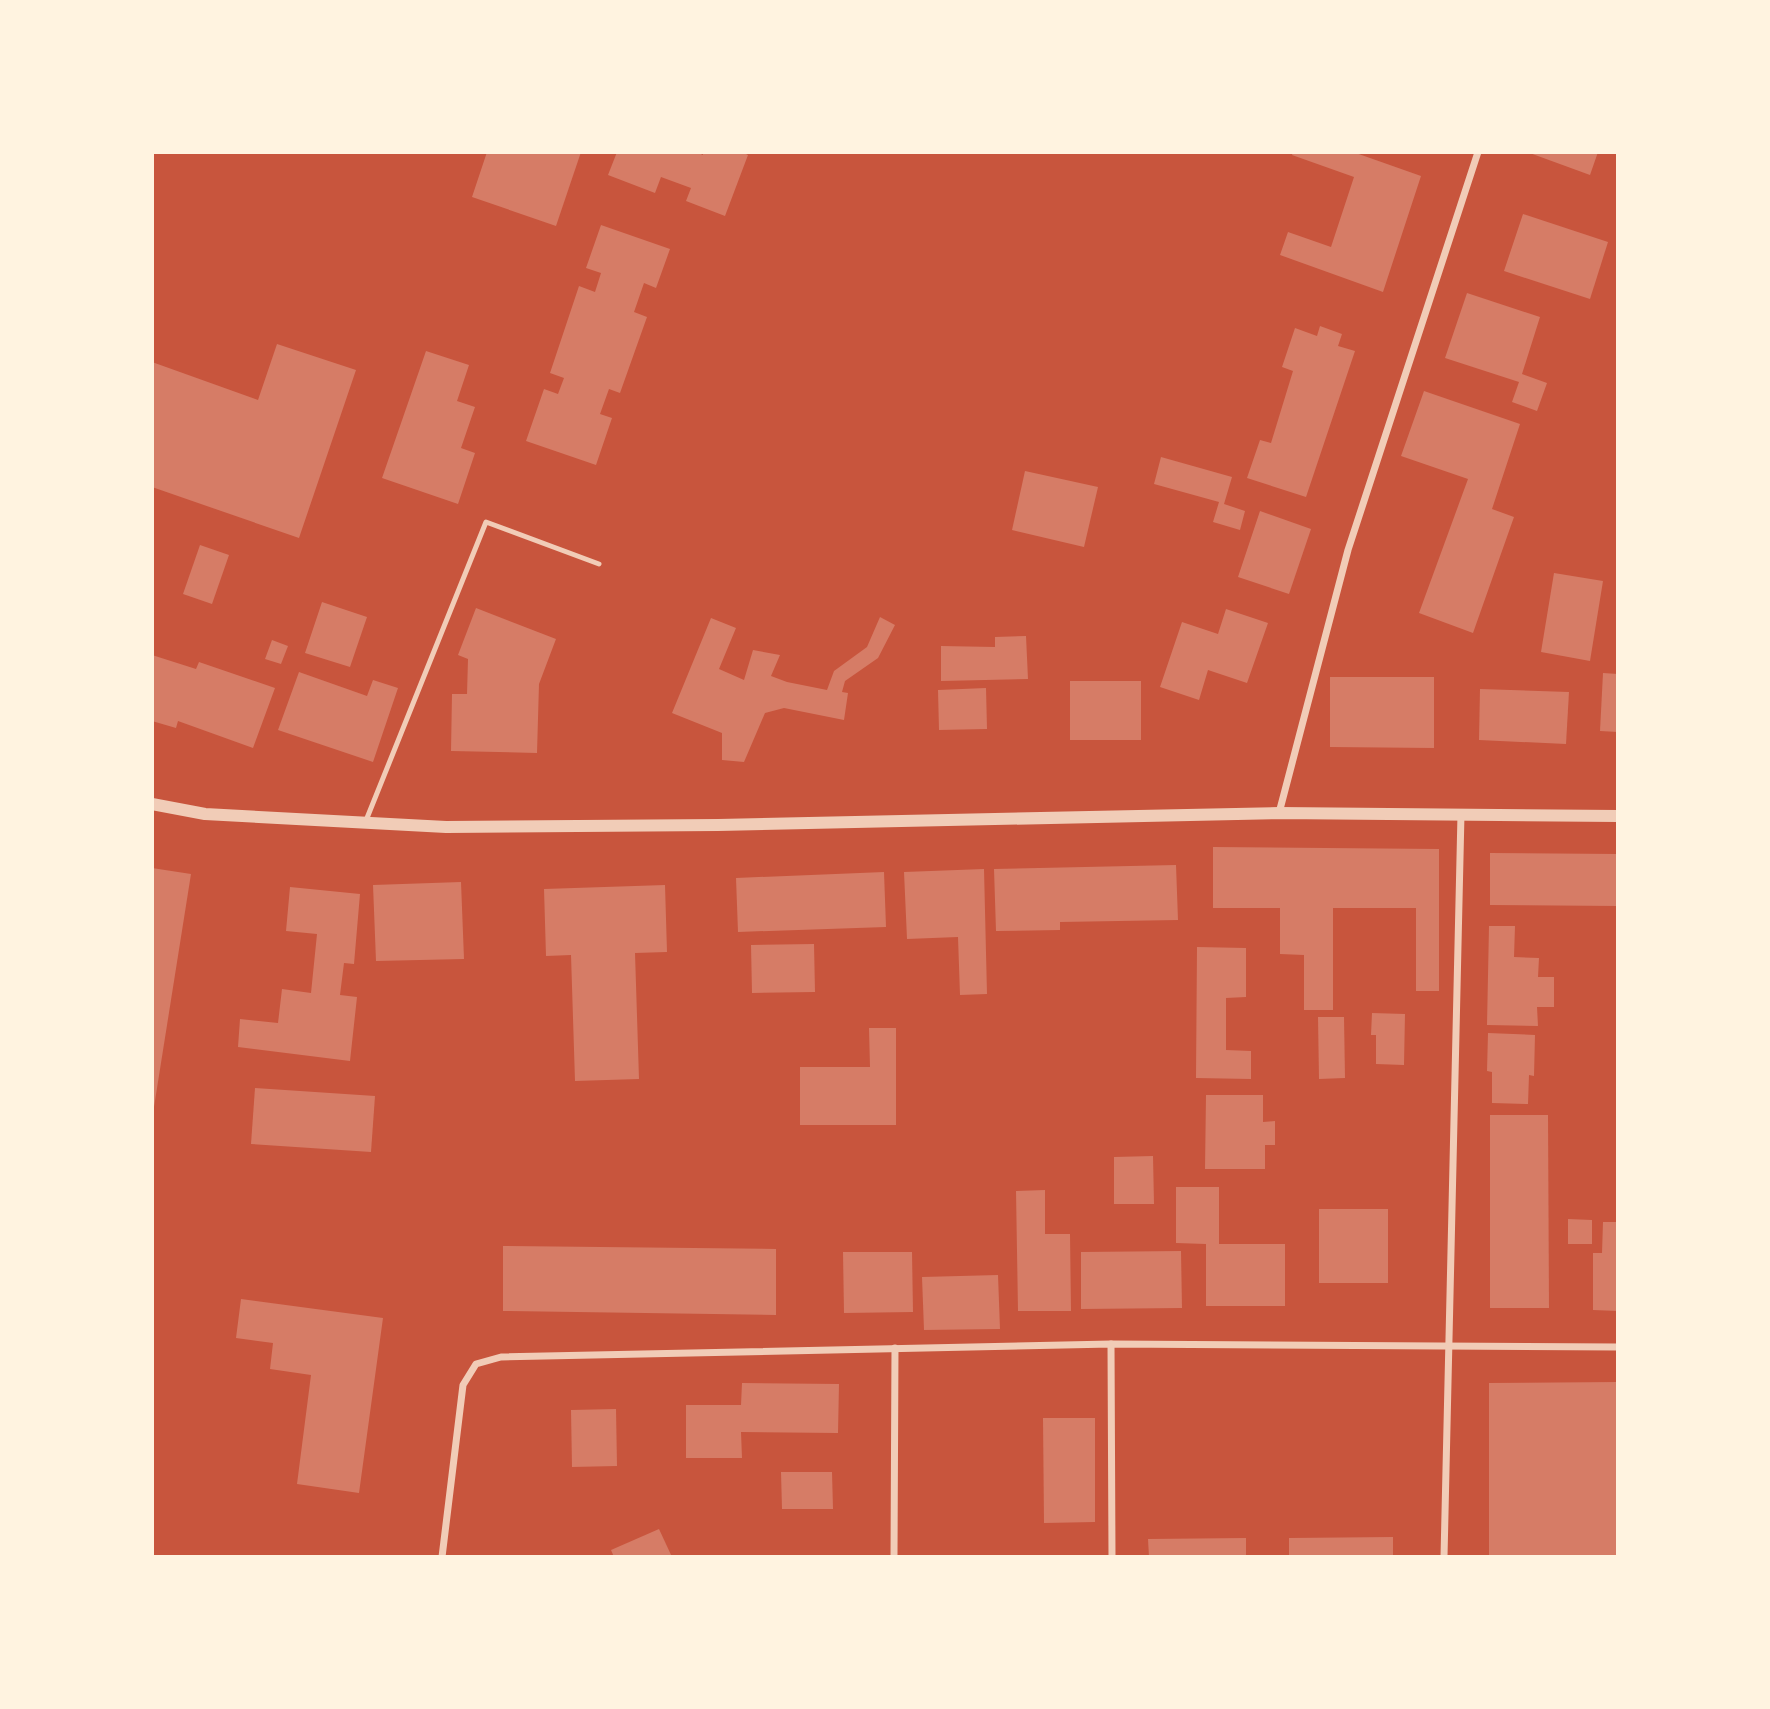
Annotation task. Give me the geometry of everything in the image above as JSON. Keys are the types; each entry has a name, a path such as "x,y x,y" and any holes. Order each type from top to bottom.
{"street":[{"path":"1279,813 1348,550 1478,152"},
{"path":"152,804 205,814 446,827 718,825 1279,813 1618,816"},
{"path":"1444,1557 1461,814"},
{"path":"1111,1343 1112,1557"},
{"path":"442,1557 463,1385 476,1364 502,1357 1111,1343 1618,1347"},
{"path":"894,1557 895,1348"}],"lane":[{"path":"365,823 486,523 599,564"}],"building":[{"path":"487,152 581,152 556,226 472,197"},
{"path":"617,152 696,152 703,155 703,152 742,152 748,155 725,216 686,201 691,188 661,177 655,193 608,175"},
{"path":"1293,152 1353,152 1421,176 1383,292 1280,255 1288,232 1331,247 1354,177 1292,155"},
{"path":"1527,152 1598,152 1590,175"},
{"path":"1523,214 1608,242 1590,299 1504,271"},
{"path":"601,225 670,249 656,288 644,283 634,312 647,317 620,393 609,389 600,414 612,418 596,465 526,441 544,389 558,394 564,378 550,373 579,286 595,292 601,273 586,268"},
{"path":"1467,293 1540,317 1522,374 1547,383 1537,411 1512,402 1519,382 1445,358"},
{"path":"1320,326 1342,334 1338,346 1355,351 1306,497 1247,478 1260,440 1271,443 1293,371 1282,367 1295,328 1317,336"},
{"path":"277,344 356,370 299,538 152,487 152,362 258,400"},
{"path":"426,351 469,365 457,401 475,407 461,448 475,453 458,504 382,478"},
{"path":"1424,391 1520,424 1492,509 1514,517 1473,633 1419,613 1468,479 1401,456"},
{"path":"1161,457 1232,477 1224,504 1245,511 1240,530 1213,522 1219,502 1154,484"},
{"path":"1025,471 1098,487 1084,547 1012,530"},
{"path":"1260,511 1311,529 1289,594 1238,577"},
{"path":"200,545 229,555 212,604 183,594"},
{"path":"1554,573 1603,581 1590,661 1541,652"},
{"path":"322,602 367,617 350,667 305,653"},
{"path":"476,608 556,639 539,684 537,753 451,751 452,694 467,694 468,659 458,655"},
{"path":"1226,609 1268,623 1247,683 1208,670 1199,700 1160,687 1182,622 1218,634"},
{"path":"880,617 895,625 878,658 845,681 842,692 848,693 844,720 784,708 765,713 744,762 722,760 722,733 672,713 711,618 736,628 719,669 744,680 753,650 780,655 771,676 827,690 834,671 867,647"},
{"path":"1026,636 1028,679 941,681 941,646 995,647 995,637"},
{"path":"272,640 288,646 281,664 265,659"},
{"path":"152,655 196,669 199,662 275,688 253,748 178,721 176,728 152,721"},
{"path":"299,672 367,696 373,680 398,688 373,762 278,730"},
{"path":"1603,673 1618,674 1618,732 1600,731"},
{"path":"1330,677 1434,677 1434,748 1330,747"},
{"path":"1070,681 1141,681 1141,740 1070,740"},
{"path":"986,688 987,729 939,730 938,690"},
{"path":"1480,689 1569,692 1566,744 1479,740"},
{"path":"1213,847 1439,849 1439,991 1416,991 1416,908 1333,908 1333,1010 1304,1010 1304,955 1280,954 1280,908 1213,908"},
{"path":"1490,853 1618,854 1618,906 1490,905"},
{"path":"1176,865 1178,920 1060,922 1060,930 996,931 994,869"},
{"path":"152,868 191,874 154,1107 152,1107"},
{"path":"984,869 987,994 960,995 958,937 907,939 904,872"},
{"path":"884,872 886,927 738,932 736,878"},
{"path":"461,882 464,959 376,961 373,885"},
{"path":"665,885 667,952 635,953 639,1079 575,1081 571,955 546,956 544,889"},
{"path":"290,887 360,894 354,964 344,963 340,995 357,997 350,1061 238,1047 240,1019 278,1023 282,989 311,993 317,934 286,931"},
{"path":"1489,926 1515,926 1514,957 1539,958 1538,977 1554,977 1554,1007 1537,1007 1538,1026 1487,1025"},
{"path":"814,944 815,992 752,993 751,945"},
{"path":"1197,947 1246,948 1246,997 1226,998 1226,1050 1251,1051 1251,1079 1196,1078"},
{"path":"1372,1013 1405,1014 1404,1065 1376,1064 1376,1035 1371,1035"},
{"path":"1318,1017 1344,1017 1345,1078 1319,1079"},
{"path":"869,1028 896,1028 896,1125 800,1125 800,1067 870,1067"},
{"path":"1488,1033 1535,1035 1534,1076 1529,1075 1528,1104 1492,1103 1492,1072 1487,1071"},
{"path":"255,1088 375,1096 371,1152 251,1144"},
{"path":"1206,1095 1263,1095 1263,1122 1275,1121 1275,1145 1265,1145 1265,1169 1205,1169"},
{"path":"1490,1115 1548,1115 1549,1308 1490,1308"},
{"path":"1153,1156 1154,1204 1114,1204 1114,1157"},
{"path":"1176,1187 1219,1187 1219,1244 1285,1244 1285,1306 1206,1306 1206,1244 1176,1243"},
{"path":"1045,1190 1045,1234 1070,1234 1071,1311 1018,1311 1016,1191"},
{"path":"1319,1209 1388,1209 1388,1283 1319,1283"},
{"path":"1568,1219 1592,1220 1592,1244 1568,1244"},
{"path":"1603,1222 1618,1222 1618,1311 1593,1310 1593,1253 1602,1253"},
{"path":"503,1246 776,1249 776,1315 503,1311"},
{"path":"1181,1251 1182,1308 1081,1309 1081,1252"},
{"path":"843,1252 912,1252 913,1312 844,1313"},
{"path":"998,1275 1000,1329 924,1330 922,1277"},
{"path":"241,1299 383,1318 359,1493 297,1484 311,1375 270,1369 273,1343 236,1338"},
{"path":"1618,1382 1618,1557 1489,1557 1489,1383"},
{"path":"742,1383 839,1384 838,1433 741,1432 742,1458 686,1458 686,1405 741,1405"},
{"path":"616,1409 617,1466 572,1467 571,1410"},
{"path":"1043,1418 1095,1418 1095,1522 1044,1523"},
{"path":"781,1472 832,1472 833,1509 782,1509"},
{"path":"659,1529 672,1557 614,1557 611,1550"},
{"path":"1393,1537 1393,1557 1289,1557 1289,1538"},
{"path":"1246,1538 1246,1557 1149,1557 1148,1539"}]}
